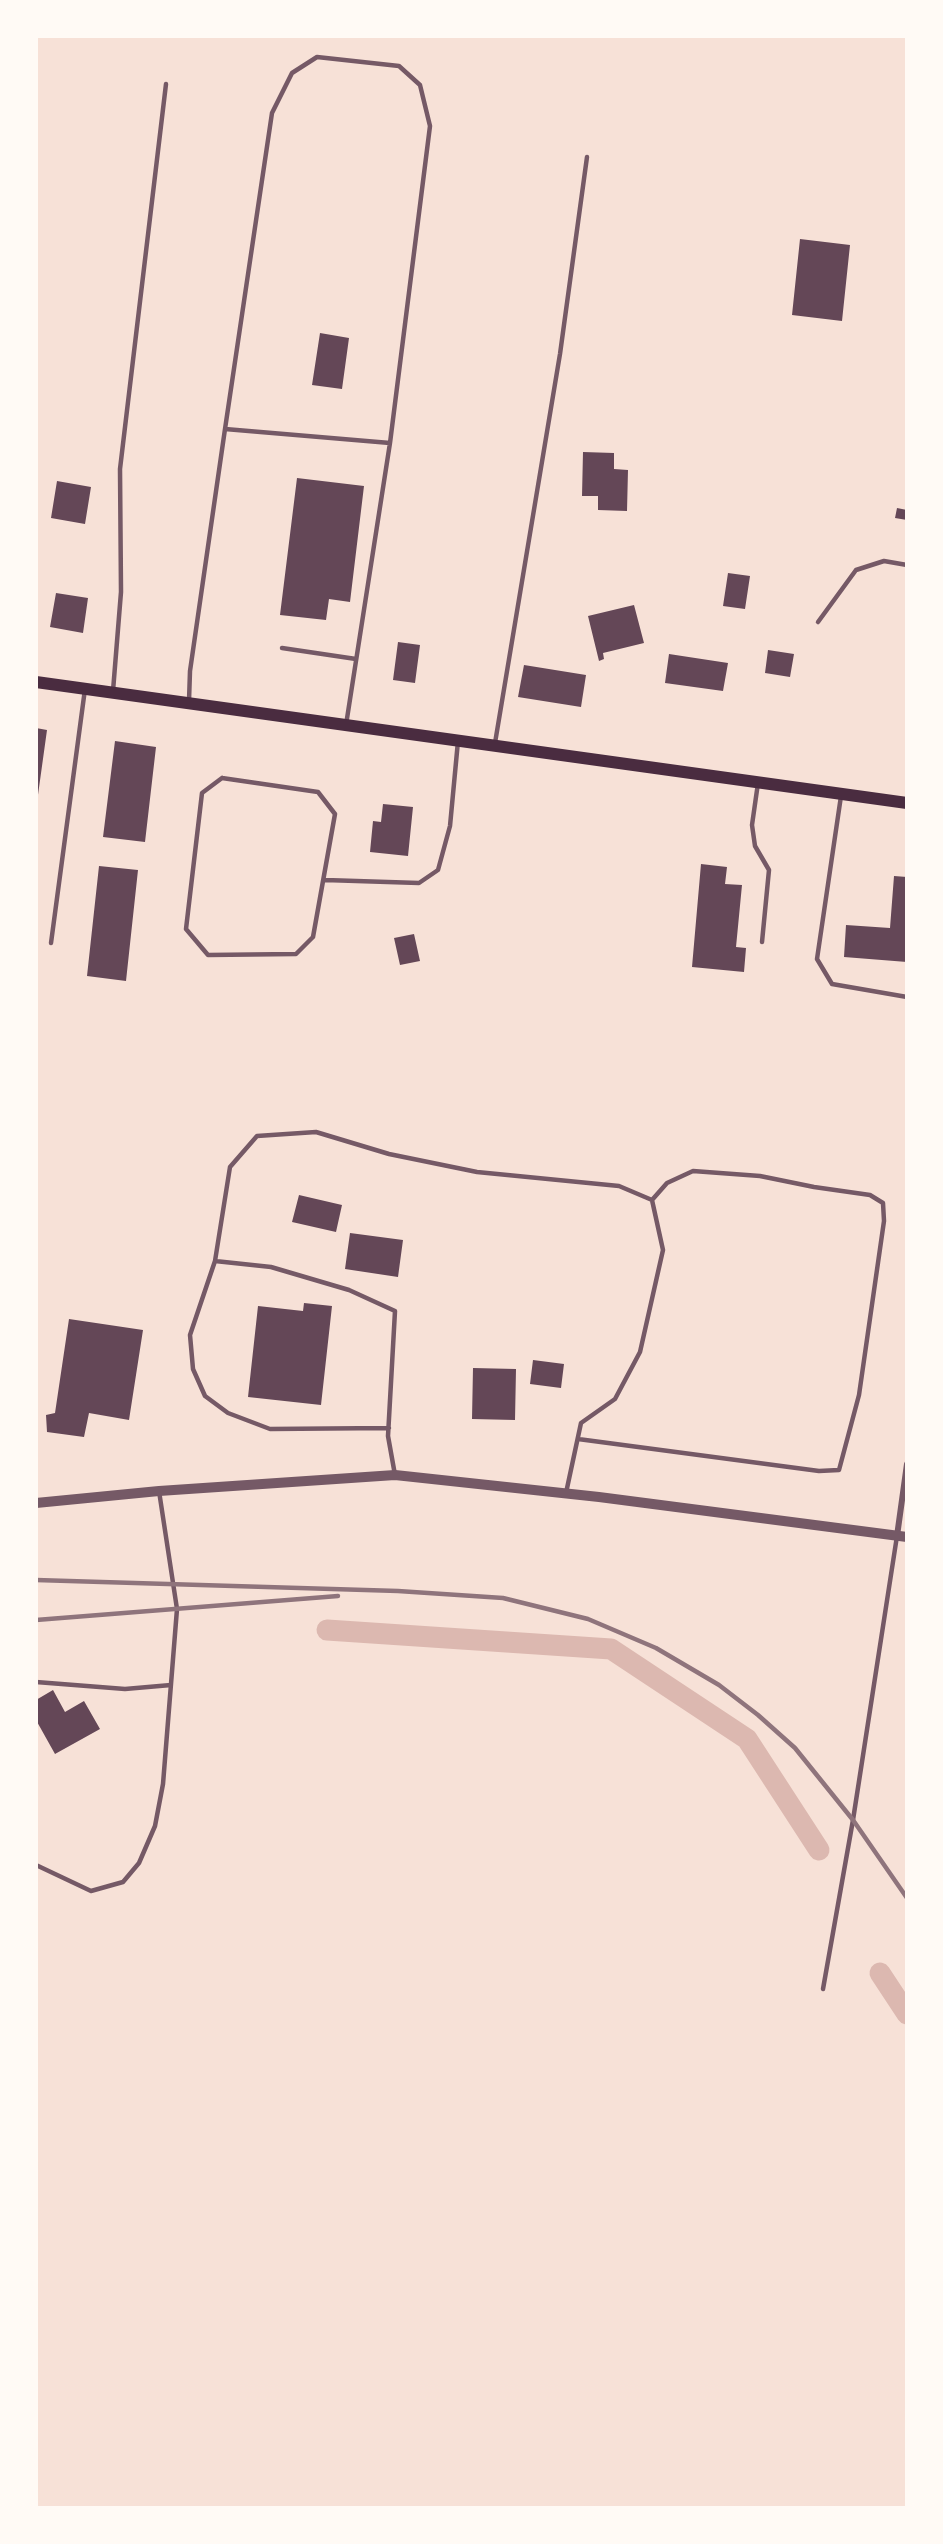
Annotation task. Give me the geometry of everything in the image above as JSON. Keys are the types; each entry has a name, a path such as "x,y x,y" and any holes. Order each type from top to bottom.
{"main road":[{"path":"36,682 907,803"}],"street":[{"path":"36,1503 159,1491 395,1475 566,1493 902,1537 907,1464"}],"lane":[{"path":"189,704 190,671 272,113 292,73 317,57 399,66 420,85 430,126 390,442 346,725"},
{"path":"113,693 121,592 120,469 166,84"},
{"path":"494,746 558,366 587,157"},
{"path":"225,429 390,442"},
{"path":"818,622 856,570 884,561 907,565"},
{"path":"282,648 356,659"},
{"path":"51,943 85,689"},
{"path":"325,880 419,882 438,870 450,826 458,741"},
{"path":"222,778 318,792 335,814 325,880 313,937 296,954 208,955 186,929 202,793 222,778"},
{"path":"758,783 752,825 755,846 769,870 762,942"},
{"path":"841,794 817,959 832,984 907,997"},
{"path":"389,1428 270,1429 228,1413 205,1396 193,1369 190,1335 215,1261 230,1167 257,1136 316,1132 389,1154 477,1172 619,1186 652,1200"},
{"path":"578,1439 819,1471 839,1470 859,1395 884,1221 883,1203 870,1195 760,1176 693,1171 667,1183 652,1200"},
{"path":"566,1493 581,1423 615,1399 640,1352 663,1250 652,1200"},
{"path":"215,1261 271,1267 349,1290 395,1311 389,1428 395,1475"},
{"path":"36,1865 92,1891 123,1882 139,1863 155,1826 163,1784 177,1609 159,1491"},
{"path":"823,1989 902,1537"},
{"path":"36,1682 125,1689 171,1685"}],"building":[{"path":"800,239 850,245 842,321 792,315"},
{"path":"320,333 349,338 342,389 312,385"},
{"path":"583,452 614,453 614,469 628,470 627,511 598,510 598,496 582,496"},
{"path":"297,478 364,486 350,602 329,599 326,620 280,615"},
{"path":"57,481 91,487 85,524 51,518"},
{"path":"897,508 907,510 907,520 895,518"},
{"path":"728,573 750,576 745,609 723,606"},
{"path":"56,593 88,598 83,633 50,627"},
{"path":"634,605 644,643 603,653 604,659 599,661 588,616"},
{"path":"398,642 420,645 415,683 393,680"},
{"path":"768,650 794,654 790,677 765,673"},
{"path":"669,654 728,663 723,691 665,683"},
{"path":"524,665 586,675 581,707 518,697"},
{"path":"36,728 47,730 37,802 36,802"},
{"path":"115,741 156,747 145,842 103,837"},
{"path":"383,804 413,807 408,856 370,852 373,821 381,822"},
{"path":"701,864 727,867 725,884 742,885 736,947 746,948 744,972 692,967"},
{"path":"99,866 138,870 126,981 87,976"},
{"path":"894,876 907,877 907,962 844,957 846,925 890,928"},
{"path":"414,934 420,961 400,965 394,938"},
{"path":"299,1195 342,1205 336,1232 292,1222"},
{"path":"350,1233 403,1240 398,1277 345,1269"},
{"path":"304,1303 332,1306 321,1405 248,1397 258,1306 303,1311"},
{"path":"69,1319 143,1330 129,1420 89,1413 84,1437 47,1432 46,1415 55,1413"},
{"path":"533,1360 564,1364 561,1388 530,1384"},
{"path":"473,1368 516,1369 515,1420 472,1419"},
{"path":"53,1690 65,1712 84,1701 100,1729 55,1754 36,1720 36,1700"}],"waterway":[{"path":"327,1630 611,1649 747,1739 819,1850"},
{"path":"880,1973 907,2014"}],"railway":[{"path":"36,1580 398,1591 503,1598 588,1619 656,1648 719,1685 758,1715 795,1748 853,1820 907,1898"},
{"path":"36,1620 338,1596"}]}
